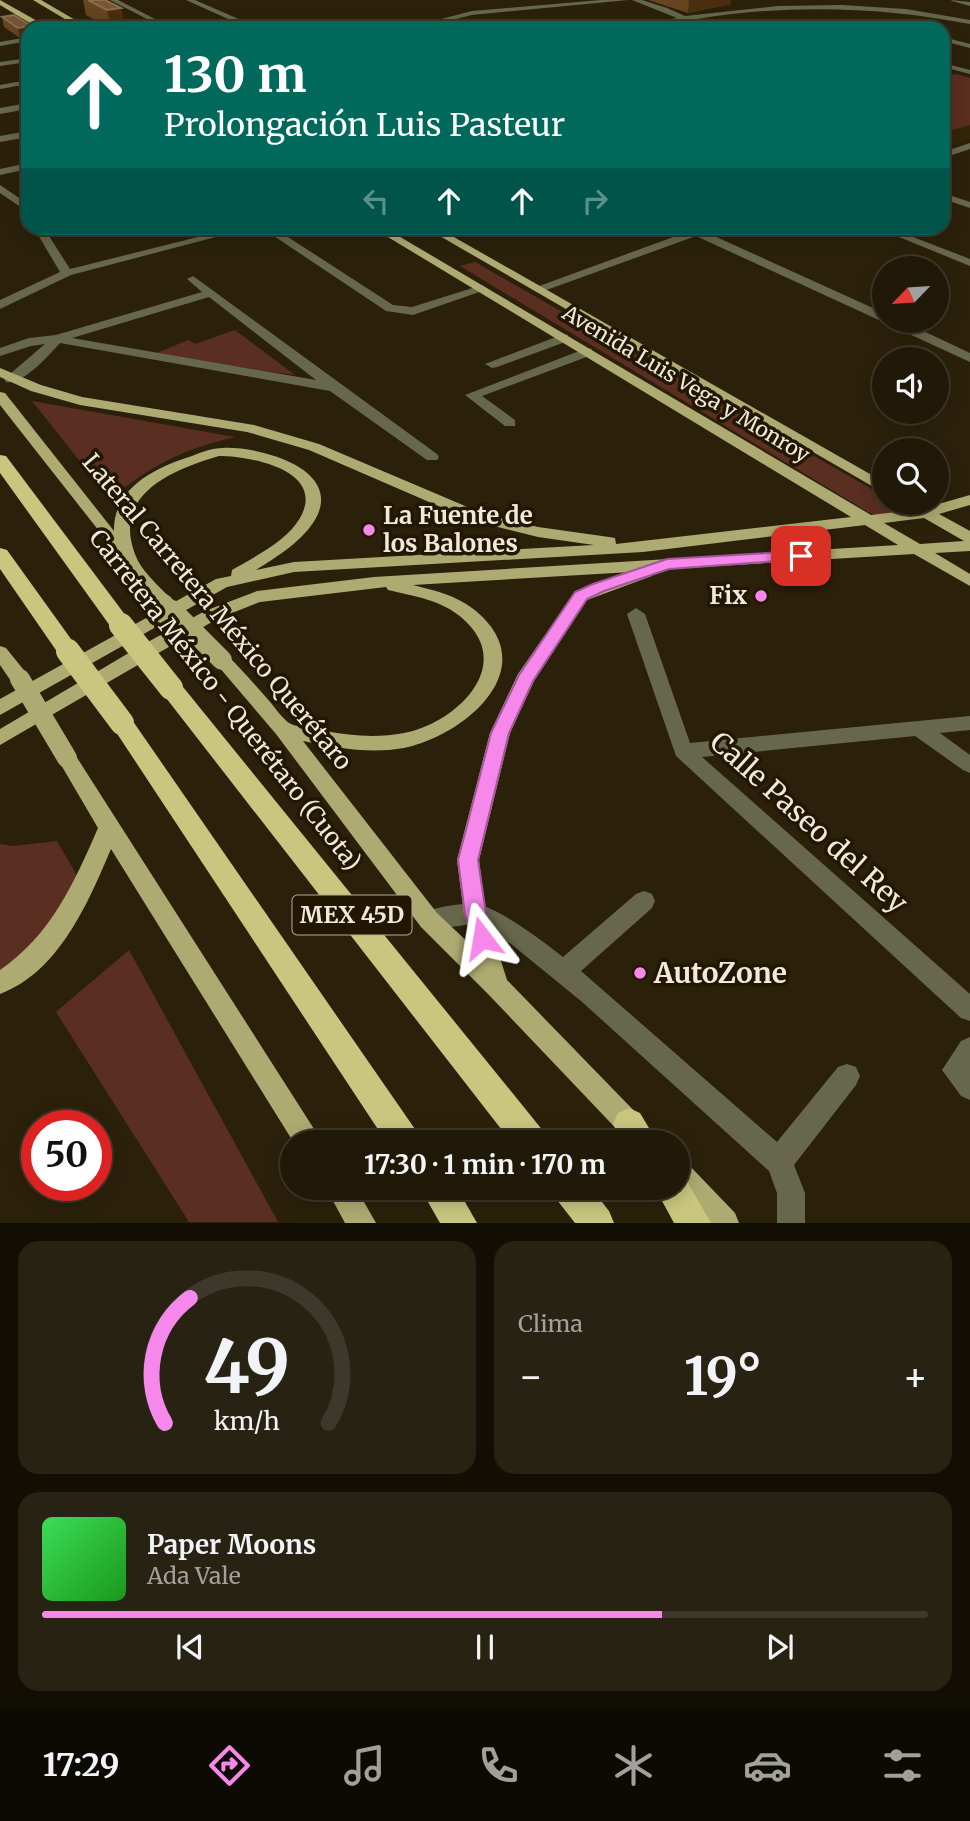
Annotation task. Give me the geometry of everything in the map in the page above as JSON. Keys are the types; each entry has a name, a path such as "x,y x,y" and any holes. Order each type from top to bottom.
{"highway":[{"name":"Carretera México - Querétaro (Cuota)","path":"0,460 121,625 523,1130"},
{"name":"MEX 45D","path":"0,554 122,723 397,1130"},
{"path":"445,1200 460,1223"},
{"path":"579,1200 597,1223"},
{"path":"680,1200 694,1223"}],"main road":[{"path":"36,0 73,21"},
{"path":"2,5 30,20"},
{"name":"Avenida Luis Vega y Monroy","path":"395,235 537,289 872,481"},
{"name":"Avenida Luis Vega y Monroy","path":"437,235 482,289 970,581"},
{"path":"6,376 80,401 249,428 314,447 479,518 538,532 643,547"},
{"name":"Lateral Carretera México Querétaro","path":"0,396 131,564 283,729 429,920 497,986 633,1130"},
{"path":"0,708 222,583 284,543 303,524 313,508 310,485 298,471 278,461 219,452 159,471 127,503 121,525 131,564"},
{"path":"949,506 970,500"},
{"path":"222,583 294,567 643,547 906,515"},
{"path":"930,515 970,538"},
{"path":"0,738 150,648 211,615 257,597 374,582 970,546"},
{"path":"497,986 475,914 468,860 500,733 525,679 581,596 599,587 667,564"},
{"path":"283,729 331,741 378,743 421,736 457,719 488,689 495,656 482,629 468,614 442,600 374,582"},
{"path":"0,652 20,679 109,828 302,1130"},
{"path":"0,983 41,952 67,920 109,828"},
{"path":"690,1187 725,1223"},
{"path":"348,1200 362,1223"}],"street":[{"path":"113,0 153,20"},
{"path":"189,0 235,21"},
{"path":"954,0 970,4"},
{"path":"436,21 512,9 521,4 541,6 559,2 612,1 625,7"},
{"path":"639,1 689,21"},
{"path":"639,1 670,21"},
{"path":"521,4 532,17 625,7"},
{"path":"734,4 754,10"},
{"path":"622,21 785,8 866,7 970,22"},
{"path":"785,8 796,14"},
{"path":"491,21 517,16 512,9"},
{"path":"676,21 682,17"},
{"path":"25,21 30,20"},
{"path":"16,23 21,22"},
{"path":"0,44 21,40"},
{"path":"950,41 970,46"},
{"path":"0,65 21,61"},
{"path":"950,67 970,72"},
{"path":"0,87 21,83"},
{"path":"0,111 21,107"},
{"path":"0,139 21,135"},
{"path":"950,152 970,146"},
{"path":"954,151 970,156"},
{"path":"0,172 21,168"},
{"path":"0,188 21,202"},
{"path":"950,198 970,205"},
{"path":"43,235 67,273"},
{"path":"0,305 67,273 207,235"},
{"path":"278,235 390,309 401,312 412,312 482,289"},
{"path":"537,289 679,235"},
{"path":"703,235 872,313"},
{"path":"900,235 970,262"},
{"path":"193,279 335,388 432,457"},
{"path":"1,349 57,339 211,293"},
{"path":"916,333 970,358"},
{"path":"492,364 564,338"},
{"path":"6,376 57,339 94,348 290,377 335,388"},
{"path":"510,423 472,396 587,352"},
{"name":"Calle Paseo del Rey","path":"636,614 683,751 970,1010"},
{"path":"683,751 970,723"},
{"path":"917,727 970,765"},
{"path":"563,972 644,901"},
{"path":"429,920 475,914 519,937 590,993 779,1162 791,1193 791,1223"},
{"path":"779,1162 847,1076"}],"shaded area":[{"path":"950,72 970,77 970,139 950,146"},
{"path":"956,74 970,78 970,125 950,131 950,75"},
{"path":"475,262 872,489 872,513 868,512 460,266"},
{"path":"235,330 295,375 152,355 188,340 195,344"},
{"path":"32,401 235,437 199,447 154,467 110,499"},
{"path":"57,841 83,886 0,983 0,844 13,846"},
{"path":"129,950 278,1222 189,1222 56,1012"}],"building":[{"path":"88,0 105,0 121,8 107,10"},
{"path":"14,15 23,21 21,21 21,28 18,28 2,17"}],"place":[{"name":"La Fuente de los Balones","path":"369,530"},
{"name":"Fix","path":"761,596"},
{"name":"AutoZone","path":"640,973"}],"route":[{"path":"482,938 475,914 468,860 500,733 525,679 581,596 599,587 667,564 801,556"}]}
